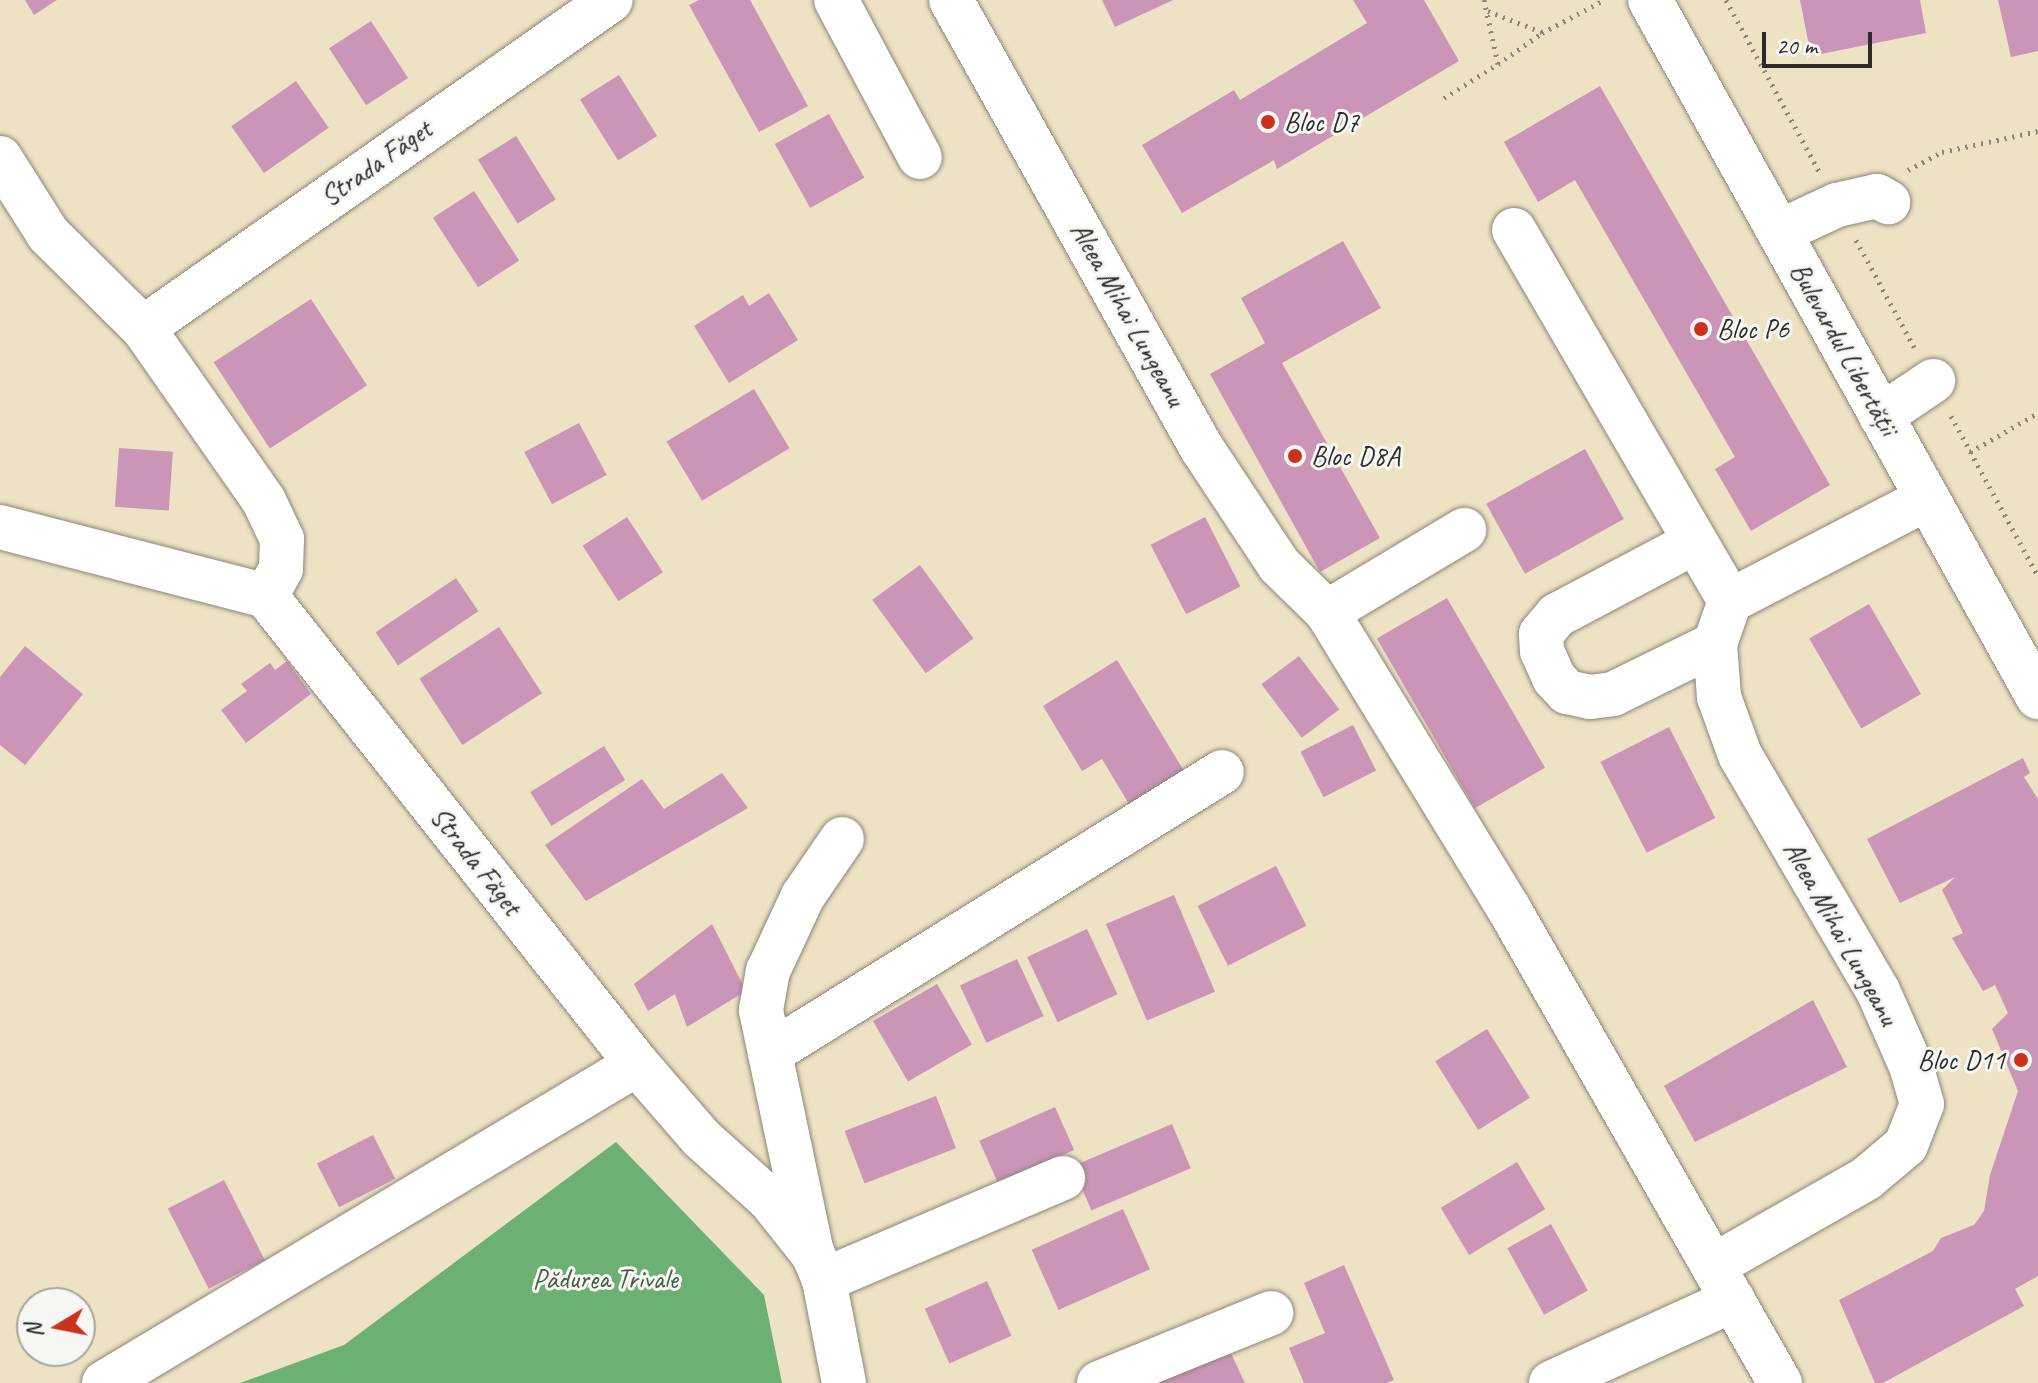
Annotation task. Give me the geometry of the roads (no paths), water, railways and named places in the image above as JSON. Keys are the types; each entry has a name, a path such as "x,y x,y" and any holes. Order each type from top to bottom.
{"street":[{"name":"Strada Făget","path":"143,328 611,0"},
{"path":"836,0 920,157"},
{"name":"Aleea Mihai Lungeanu","path":"951,0 1201,447 1279,565 1327,612 1509,909 1723,1283 1767,1378"},
{"name":"Bulevardul Libertății","path":"1650,0 2038,697"},
{"path":"0,158 48,234 143,328 264,501 282,539 281,569 266,596 0,527"},
{"path":"1779,232 1837,205 1885,199"},
{"path":"1514,230 1730,601 1926,499"},
{"path":"1881,416 1933,381"},
{"path":"1327,612 1464,530"},
{"path":"1695,542 1557,615 1541,634 1542,651 1554,678 1567,692 1590,697 1613,694 1715,644"},
{"name":"Strada Făget","path":"266,596 637,1064 701,1138 770,1200 818,1267 844,1383"},
{"name":"Aleea Mihai Lungeanu","path":"1723,1283 1867,1178 1906,1145 1922,1104 1912,1068 1878,991 1740,755 1719,697 1715,644 1730,601"},
{"path":"770,1053 1222,772"},
{"path":"842,839 803,896 768,971 761,1010 818,1267 1063,1178"},
{"path":"104,1383 637,1064"},
{"path":"1551,1383 1723,1283"},
{"path":"1099,1383 1271,1313"}],"place":[{"name":"Bloc D7","path":"1268,122"},
{"name":"Bloc P6","path":"1701,329"},
{"name":"Bloc D8A","path":"1295,456"},
{"name":"Bloc D11","path":"2021,1060"}],"park label":[{"name":"Pădurea Trivale","path":"605,1279"}]}
